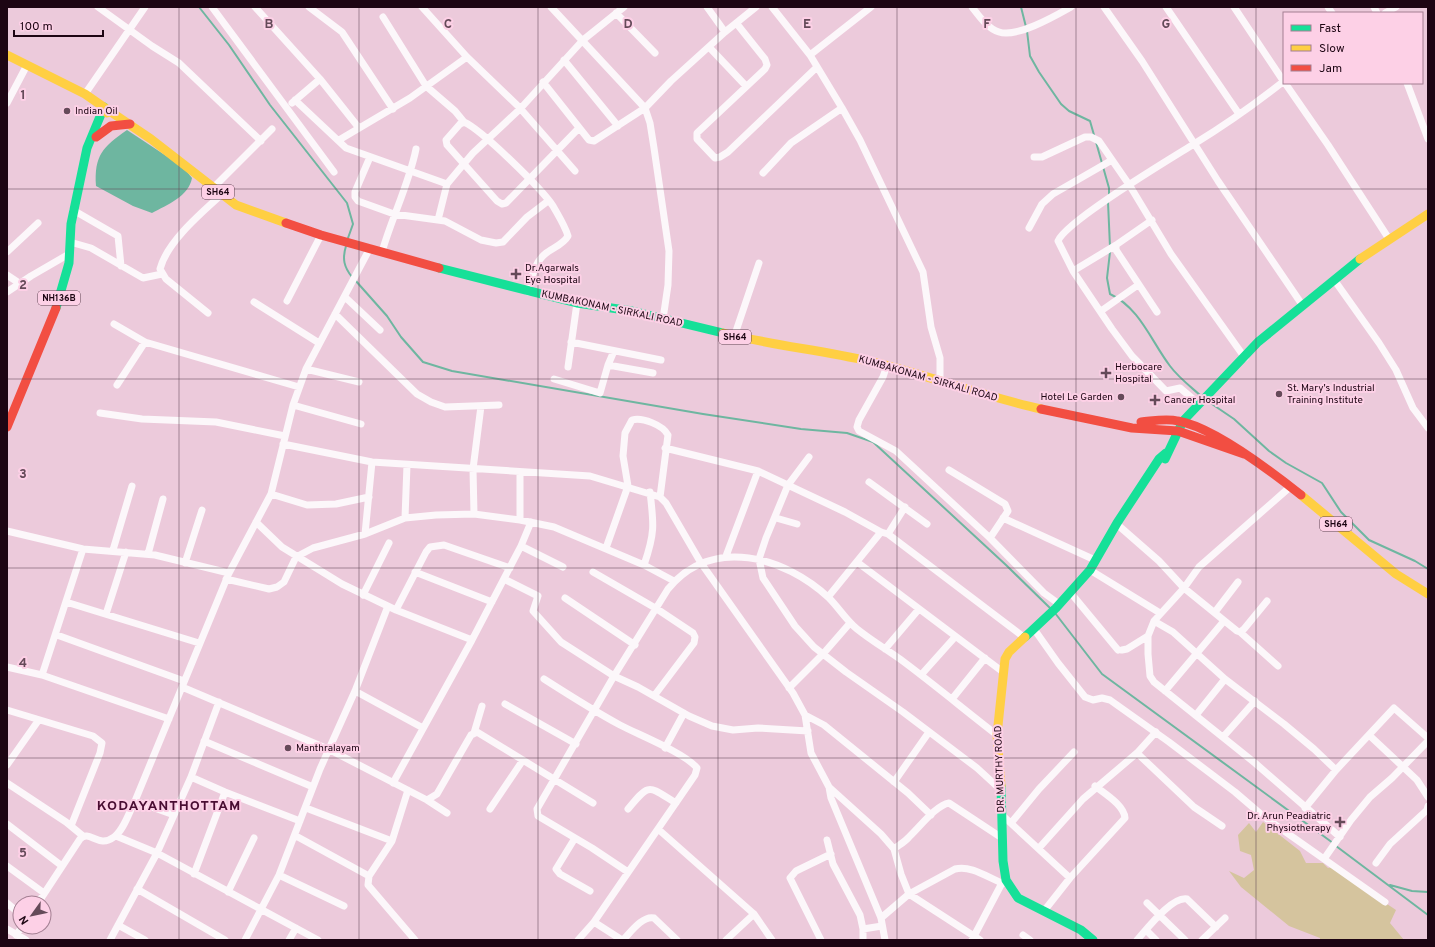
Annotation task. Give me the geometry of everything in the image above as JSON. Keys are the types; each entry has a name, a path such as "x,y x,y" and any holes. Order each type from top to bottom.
{"main road":[{"name":"KUMBAKONAM - SIRKALI ROAD","path":"7,55 88,96 130,124 214,187 221,195 236,204 251,211 321,235 528,292 577,303 632,311 734,336 887,365 998,399 1121,425 1178,431 1244,454"},
{"path":"88,96 93,113 94,135 111,126 130,124"},
{"name":"NH136B","path":"7,427 30,374 60,297 69,263 73,210 87,148 106,108"},
{"name":"DR. MURTHY ROAD","path":"1104,545 1164,464 1166,453 1183,421 1258,342 1369,252 1428,214"},
{"name":"KUMBAKONAM - SIRKALI ROAD","path":"1121,425 1171,420 1183,421 1194,425 1267,469 1396,574 1428,594"},
{"name":"DR. MURTHY ROAD","path":"1093,940 1081,930 1025,902 1015,895 1004,883 1001,790 997,735 1004,671 1024,638 1044,620 1090,570 1104,545 1159,459 1166,453"},
{"name":"DR. MURTHY ROAD","path":"1004,870 1025,902"}],"street":[{"path":"98,7 179,64 261,140"},
{"path":"88,96 128,29 145,7"},
{"path":"212,7 334,172"},
{"path":"255,7 320,79 359,128"},
{"path":"309,7 342,32 393,109"},
{"path":"422,7 467,57 520,109 575,171"},
{"path":"551,7 645,108 650,123 669,251 668,285 663,319"},
{"path":"438,220 447,184 464,164 520,109 542,82 583,40 624,7"},
{"path":"707,7 725,32"},
{"path":"542,82 591,141 618,126 645,108 671,80 725,32 737,24 756,7"},
{"path":"772,7 810,55 842,108 860,140 923,272 931,327 940,358 940,380"},
{"path":"810,55 871,7"},
{"path":"972,7 992,28 1000,32 1014,32 1036,26 1070,7"},
{"path":"1104,7 1142,61 1195,144 1303,306"},
{"path":"1166,7 1240,114"},
{"path":"1234,7 1283,80"},
{"path":"1386,12 1396,7"},
{"path":"616,13 655,53"},
{"path":"383,17 426,86 455,111 464,122 489,140 530,181 548,201 568,236 561,244 544,254 536,265 528,292"},
{"path":"737,24 765,59 767,64 765,69 697,133 697,139 715,158 728,152 817,67"},
{"path":"709,47 746,86"},
{"path":"339,140 393,109 467,57"},
{"path":"564,60 618,126"},
{"path":"7,103 27,65"},
{"path":"288,108 295,100 320,79"},
{"path":"1200,403 1180,388 1166,391 1161,388 1132,356 1073,271 1059,246 1058,241 1061,235 1086,215 1130,186 1161,163 1195,144 1240,114 1283,83"},
{"path":"1285,84 1328,145 1389,239"},
{"path":"1407,84 1428,139"},
{"path":"295,100 346,148 447,184"},
{"path":"763,174 791,143 842,108"},
{"path":"464,122 460,124 446,140 447,145 497,201 502,204 506,203 530,181 556,151 579,128"},
{"path":"214,187 272,129"},
{"path":"1034,157 1042,157 1085,137 1091,137 1099,141 1152,220 1171,254 1244,358"},
{"path":"382,252 394,214 411,172 416,149"},
{"path":"370,157 355,192 355,197 358,201 394,214 438,220 481,240 496,243 503,242 527,217 548,201"},
{"path":"1030,228 1042,204 1053,194 1112,160"},
{"path":"208,313 166,279 160,269 163,261 175,242 221,195"},
{"path":"73,210 118,236 121,266"},
{"path":"1073,271 1116,245 1152,220"},
{"path":"7,252 38,223"},
{"path":"287,301 321,235"},
{"path":"70,242 91,248 143,278 162,274"},
{"path":"1116,245 1116,250 1157,312"},
{"path":"7,783 71,826 83,836 87,835 99,841 108,840 116,836 135,801 199,643 228,576 271,494 293,405 306,368 370,248"},
{"path":"7,292 70,254"},
{"path":"734,336 759,263"},
{"path":"7,275 19,284"},
{"path":"1335,281 1379,343 1396,370 1413,408 1428,428"},
{"path":"1101,311 1138,285"},
{"path":"345,296 380,330"},
{"path":"254,302 319,343"},
{"path":"568,366 577,303"},
{"path":"335,314 417,394 444,407 499,405"},
{"path":"114,324 145,342 299,387"},
{"path":"117,385 145,342"},
{"path":"571,342 661,360"},
{"path":"554,379 600,393 608,365 614,351"},
{"path":"608,365 653,373"},
{"path":"887,365 883,377 859,420 857,427 859,431 896,451 990,538 1057,606"},
{"path":"306,368 359,382"},
{"path":"293,405 361,424"},
{"path":"474,514 473,469 481,406"},
{"path":"100,414 142,419 216,422 285,436"},
{"path":"606,548 628,486 623,456 625,433 632,420 637,419 661,426 668,435 660,497"},
{"path":"283,444 372,462 590,476 650,492 660,497 666,503 701,563 789,688 805,715 811,753 829,787 831,798 881,918 885,940"},
{"path":"666,448 758,471 845,512 885,533 1024,638"},
{"path":"810,457 788,485 759,559 763,578 768,587 795,626 814,647 929,732 1001,790"},
{"path":"365,534 372,462"},
{"path":"405,518 407,465"},
{"path":"949,470 1005,504 1008,511 990,538"},
{"path":"726,556 758,471"},
{"path":"520,472 520,520"},
{"path":"869,482 927,524"},
{"path":"113,550 132,486"},
{"path":"1290,487 1199,567 1184,588 1154,621 1148,636 1150,676 1154,682 1223,737 1305,808 1338,839"},
{"path":"644,565 652,541 654,529 650,492"},
{"path":"271,494 307,505 336,504 369,497"},
{"path":"148,554 163,499"},
{"path":"828,598 857,562 885,533 904,507"},
{"path":"185,563 202,510"},
{"path":"7,531 83,549 113,550 148,554 185,563 269,589 277,587 284,582 296,557 313,548 365,534 405,518 436,515 474,514 520,520 554,527 644,565 674,581"},
{"path":"776,518 797,524"},
{"path":"1004,518 1095,560"},
{"path":"256,522 282,547 342,584 396,610 472,640"},
{"path":"393,783 472,640 521,546 531,522"},
{"path":"1119,526 1159,561 1184,588 1215,612 1224,621 1240,632 1278,666"},
{"path":"364,595 389,543"},
{"path":"396,610 415,572 430,547 444,545 510,568"},
{"path":"521,546 563,567"},
{"path":"42,676 57,635 83,549"},
{"path":"106,614 126,552"},
{"path":"628,872 592,848 538,816 537,812 614,676 635,645 674,581 701,563 726,556 747,557 769,562 800,576 828,598 850,623 921,675 997,735"},
{"path":"857,562 1004,671"},
{"path":"1090,570 1160,613"},
{"path":"415,572 492,602"},
{"path":"593,572 657,609 693,633 695,640 654,696"},
{"path":"504,579 538,596 533,611 561,642 614,676 684,713 712,726 733,730 758,728 808,731"},
{"path":"1215,612 1238,582"},
{"path":"1070,592 1120,650 1127,649 1148,636"},
{"path":"565,598 635,645"},
{"path":"1240,632 1267,601"},
{"path":"66,602 199,643"},
{"path":"246,940 279,875 296,836 300,821 328,749 355,690 388,606"},
{"path":"885,649 919,609"},
{"path":"1154,621 1173,632 1225,679 1314,748 1336,770"},
{"path":"1165,691 1196,652 1224,621"},
{"path":"789,688 823,654 850,623"},
{"path":"1034,629 1085,697 1093,700 1102,698 1110,700 1156,732 1235,792 1263,816 1353,878 1384,902"},
{"path":"57,635 183,684 219,702 328,749 427,800 447,813"},
{"path":"921,675 955,636"},
{"path":"952,699 985,658"},
{"path":"7,667 42,676 168,719"},
{"path":"544,679 595,711 694,764 697,768 696,776 594,922 578,940"},
{"path":"1196,714 1225,679"},
{"path":"355,690 423,728"},
{"path":"1223,737 1255,701"},
{"path":"110,940 157,853 174,816 191,777 219,702"},
{"path":"505,704 576,744"},
{"path":"427,800 437,794 474,733 482,706"},
{"path":"1305,808 1336,770 1394,708 1428,740 1392,778 1370,797 1351,820 1324,859"},
{"path":"7,710 38,721 93,736 102,743 100,753 71,826"},
{"path":"665,748 684,713"},
{"path":"805,715 824,725 894,782 931,815"},
{"path":"7,765 38,721"},
{"path":"894,782 929,732"},
{"path":"1039,848 1096,786 1137,753 1156,732"},
{"path":"474,733 480,734 593,803"},
{"path":"1369,735 1403,765 1417,780 1428,798"},
{"path":"204,741 313,787"},
{"path":"1011,823 1039,789 1074,752"},
{"path":"1137,753 1194,807 1222,826"},
{"path":"490,809 523,760"},
{"path":"191,777 300,821"},
{"path":"1044,911 1070,878 1125,818 1120,806 1096,786"},
{"path":"829,787 881,834 894,849 901,874 909,894 976,939 1004,883 963,867 955,869 909,894 881,918"},
{"path":"628,809 643,790 647,789 656,790 676,803"},
{"path":"408,790 392,841 369,876 368,885 415,940"},
{"path":"194,874 225,792"},
{"path":"135,801 174,816"},
{"path":"894,849 909,838 931,815 945,804 949,803 1002,838"},
{"path":"1376,863 1390,844 1427,810 1428,806"},
{"path":"306,808 392,841"},
{"path":"1001,814 1070,878"},
{"path":"7,824 62,866"},
{"path":"658,829 754,914 772,940"},
{"path":"7,866 44,893 83,836"},
{"path":"116,836 157,853 318,940"},
{"path":"296,836 369,876"},
{"path":"228,892 254,838"},
{"path":"575,838 556,869 560,874 590,891"},
{"path":"827,840 839,877 860,915 863,929 863,940"},
{"path":"821,940 790,878 796,872 831,854"},
{"path":"279,875 344,906"},
{"path":"138,889 225,940"},
{"path":"1137,940 1160,915 1178,899 1187,899 1216,927"},
{"path":"1147,903 1185,940"},
{"path":"726,940 754,914"},
{"path":"594,922 622,940 645,919 650,917 654,918 677,940"},
{"path":"1202,940 1225,918"},
{"path":"118,925 145,940"},
{"path":"863,929 882,926"},
{"path":"289,940 296,928"},
{"path":"1146,930 1156,940"},
{"path":"16,935 26,940"},
{"path":"1023,935 1030,940"}],"shaded area":[{"path":"127,130 183,167 192,178 187,190 182,195 152,213 133,206 96,186 97,167 102,153 106,147"},
{"path":"1263,822 1300,851 1306,863 1323,863 1328,868 1332,867 1396,910 1390,923 1404,940 1320,940 1320,938 1289,926 1241,887 1229,871 1244,878 1254,870 1251,855 1240,851 1238,835 1249,823 1256,832"}],"waterway":[{"path":"199,7 229,45 270,105 347,203 353,224 348,238"},
{"path":"1021,7 1027,31 1030,56 1039,72 1061,104 1069,111 1090,121 1094,135"},
{"path":"1096,142 1109,188 1109,195"},
{"path":"1108,202 1110,247"},
{"path":"346,246 344,263 352,277"},
{"path":"1110,252 1107,278 1110,294 1120,300 1137,316 1173,370 1201,396"},
{"path":"355,280 387,316 401,337 423,362 452,371 703,414 801,429 847,433 873,442 1006,565 1050,608"},
{"path":"1206,400 1234,419 1269,451 1286,463 1322,483 1341,512 1369,540 1415,561 1428,569"},
{"path":"1055,613 1102,674 1333,843"},
{"path":"1336,846 1428,915"},
{"path":"1390,885 1412,891 1428,892"}],"traffic: fast":[{"path":"56,308 69,263 71,224 87,148 104,107"},
{"path":"1165,459 1183,421 1258,342 1360,259"},
{"path":"439,268 577,303 632,311 723,333"},
{"path":"1025,637 1056,608 1090,570 1117,523 1159,459 1166,453"},
{"path":"1001,786 1003,861 1006,880 1018,898 1081,930 1093,940"}],"traffic: slow":[{"path":"7,55 85,94 108,110 107,113"},
{"path":"108,110 151,139 236,205 286,223"},
{"path":"1360,259 1428,214"},
{"path":"723,333 869,361 1041,409"},
{"path":"1301,495 1396,574 1428,594"},
{"path":"1001,786 997,735 1005,659 1009,652 1025,637"}],"traffic: jam":[{"path":"96,137 111,126 130,124"},
{"path":"286,223 321,235 439,268"},
{"path":"7,427 56,308"},
{"path":"1041,409 1132,428 1178,431 1244,454"},
{"path":"1141,422 1173,420 1192,425 1208,432 1259,463 1301,495"}],"place":[{"name":"Indian Oil","path":"67,111"},
{"name":"Dr.Agarwals Eye Hospital","path":"516,274"},
{"name":"Herbocare Hospital","path":"1106,373"},
{"name":"St. Mary's Industrial Training Institute","path":"1279,394"},
{"name":"Hotel Le Garden","path":"1121,397"},
{"name":"Cancer Hospital","path":"1155,400"},
{"name":"Manthralayam","path":"288,748"},
{"name":"Dr. Arun Peadiatric Physiotherapy","path":"1340,822"}],"district":[{"name":"KODAYANTHOTTAM","path":"169,806"}]}
